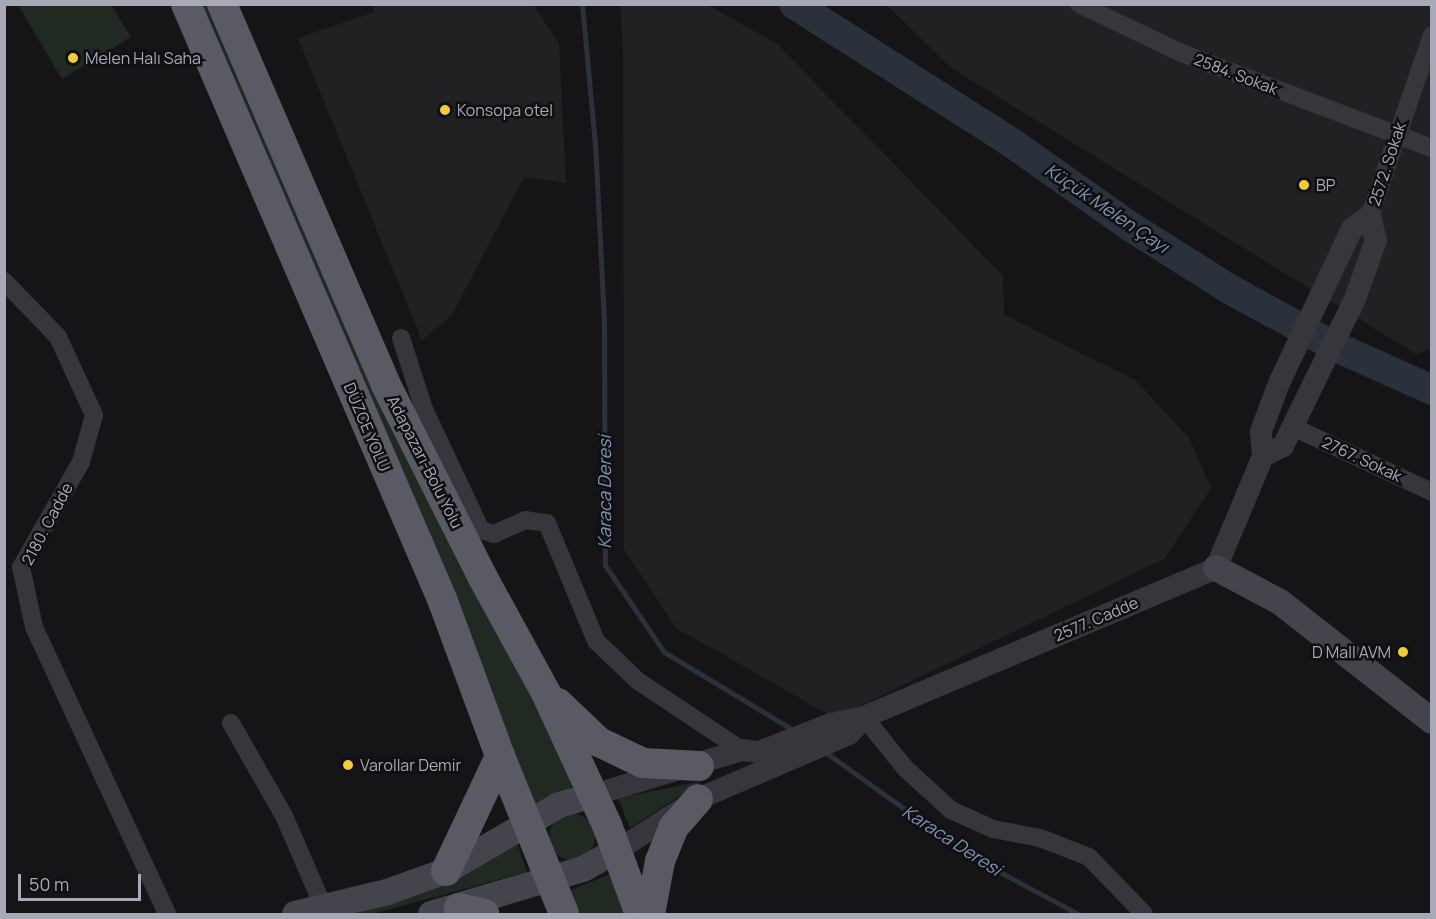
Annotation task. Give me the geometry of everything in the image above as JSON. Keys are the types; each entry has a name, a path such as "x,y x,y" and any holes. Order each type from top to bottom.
{"highway":[{"name":"DÜZCE YOLU","path":"186,4 442,599 527,826 564,915"},
{"name":"Adapazarı-Bolu Yolu","path":"222,4 386,385 482,576 546,693 593,795 639,915"},
{"path":"546,693 599,742 643,763 699,766"},
{"path":"446,871 500,756"},
{"path":"650,915 660,861 673,828 698,799"}],"main road":[{"path":"1216,568 1280,602 1431,721"},
{"path":"295,915 446,871 527,826 559,805 593,795"},
{"path":"458,912 543,865 584,869 616,851"}],"street":[{"name":"2584. Sokak","path":"1079,4 1179,52 1431,148"},
{"name":"2572. Sokak","path":"1263,456 1261,431 1280,381 1329,284 1352,229 1370,215 1431,35"},
{"path":"1216,568 1263,456 1283,446 1310,395 1355,299 1376,240 1370,215"},
{"name":"2180. Cadde","path":"4,281 58,337 94,415 81,462 13,567 34,627 167,915"},
{"path":"401,338 424,409 481,530 494,534 525,520 547,523 596,641 638,681 750,751"},
{"name":"2767. Sokak","path":"1293,427 1431,492"},
{"name":"2577. Cadde","path":"848,725 1216,568"},
{"path":"231,723 284,816 324,908"},
{"path":"593,795 848,725"},
{"path":"616,851 698,799 780,763 848,725"},
{"path":"848,725 905,768 951,810 993,829 1040,838 1089,857 1144,915"}],"shaded area":[{"name":"Konsopa otel","path":"533,4 559,43 566,183 524,177 452,315 422,340 298,38 374,12 373,5"},
{"name":"Melen Halı Saha","path":"18,5 111,5 131,37 62,79"},
{"path":"199,5 210,5 580,783 530,806"},
{"path":"620,5 708,5 777,44 1003,276 1004,315 1135,380 1189,438 1211,488 1164,559 835,718 676,628 624,549 623,46"},
{"path":"886,5 1431,5 1431,349 1416,354 953,69"},
{"path":"703,781 630,828 618,798"},
{"path":"572,814 581,815 588,821 594,828 594,846 588,853 581,859 572,860 563,859 556,853 550,846 549,837 550,828 556,821 563,815"},
{"path":"517,843 527,872 372,914 344,914"},
{"path":"616,872 629,914 574,914 563,893"}],"waterway":[{"name":"Karaca Deresi","path":"582,4 595,143 604,319 605,565 664,652 795,731"},
{"name":"Küçük Melen Çayı","path":"794,4 1012,143 1131,227 1231,290 1332,345 1432,390"},
{"name":"Karaca Deresi","path":"825,752 970,856 1078,914"}],"place":[{"name":"Melen Halı Saha","path":"73,58"},
{"name":"Konsopa otel","path":"445,110"},
{"name":"BP","path":"1304,185"},
{"name":"D Mall AVM","path":"1403,652"},
{"name":"Varollar Demir","path":"348,765"}]}
